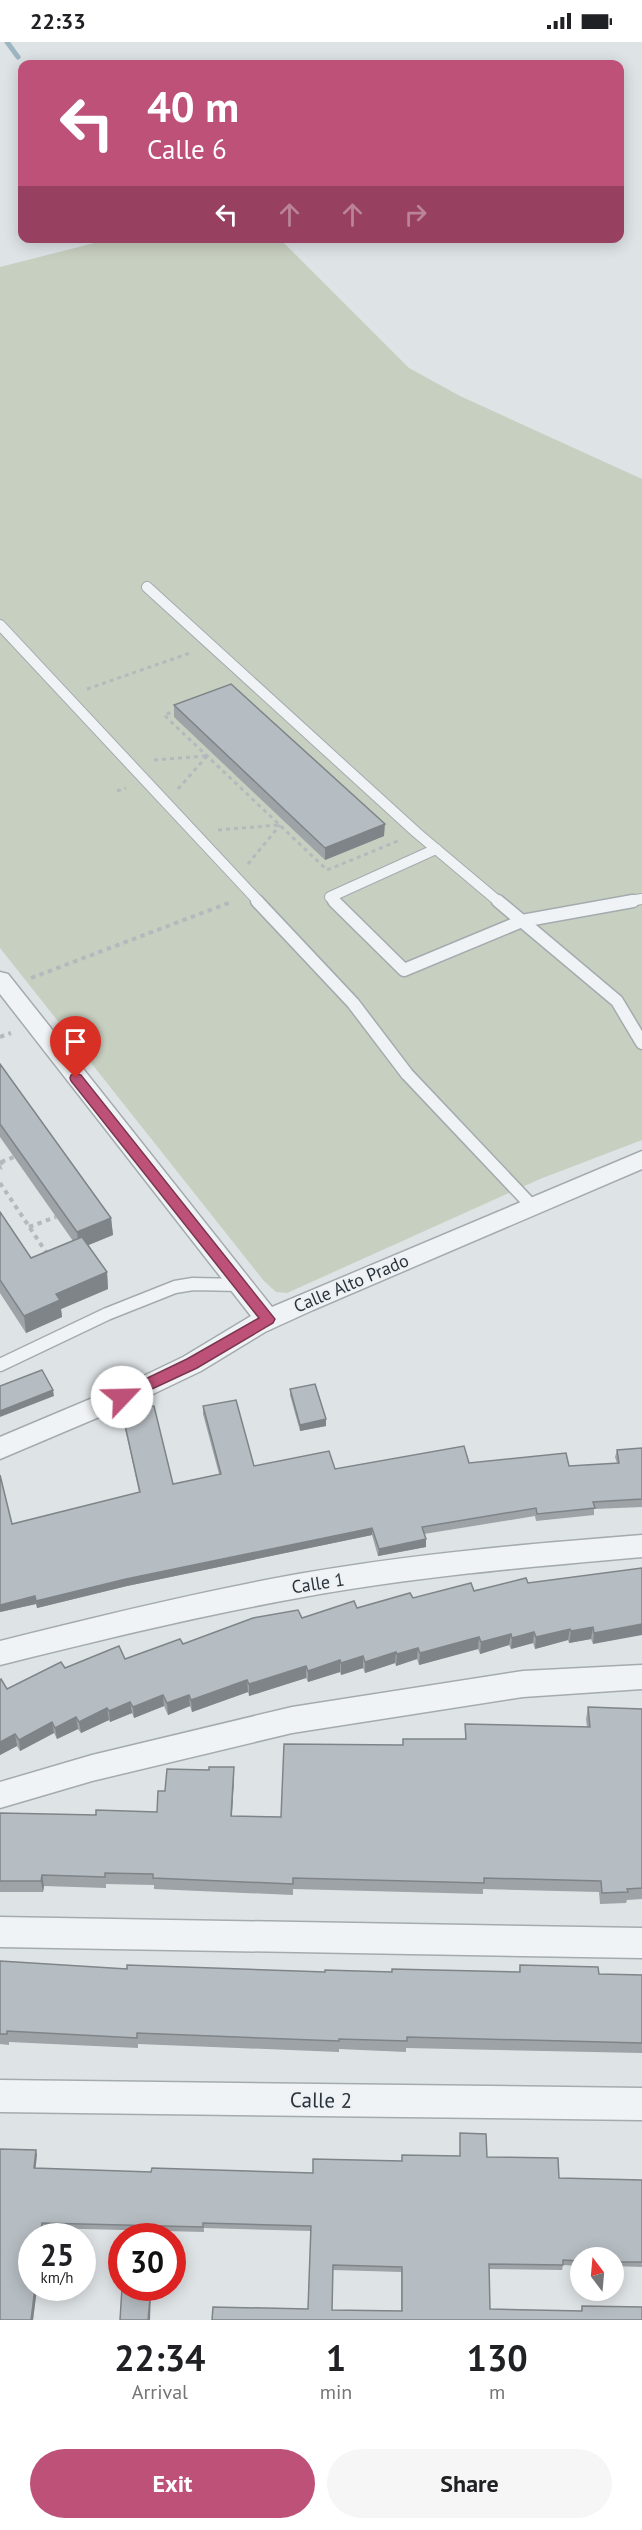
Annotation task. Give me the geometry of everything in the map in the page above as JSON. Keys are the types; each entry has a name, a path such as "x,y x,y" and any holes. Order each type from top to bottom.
{"street":[{"path":"3,984 268,1319"},
{"name":"Calle Alto Prado","path":"0,1448 142,1388 192,1364 268,1319 531,1205 638,1164"},
{"name":"Calle 1","path":"0,1653 96,1629 297,1586 485,1559 642,1546"},
{"path":"0,1795 92,1768 292,1720 523,1684 642,1677"},
{"path":"0,1932 642,1943"},
{"name":"Calle 2","path":"0,2096 642,2104"}],"lane":[{"path":"147,587 417,833 617,1001 642,1043"},
{"path":"0,626 353,1003 407,1074 531,1205"},
{"path":"436,849 330,897 404,970 522,921 642,899"},
{"path":"0,1365 107,1314 175,1287 193,1284 241,1285"}],"path":[{"path":"66,696 211,645"},
{"path":"186,707 164,715 327,870 417,833"},
{"path":"153,760 207,756"},
{"path":"173,794 207,756"},
{"path":"207,830 280,825"},
{"path":"243,870 280,825"},
{"path":"3,984 252,894"},
{"path":"0,1168 4,1166 0,1161 14,1157"},
{"path":"0,1183 55,1265"},
{"path":"29,1227 56,1217"}],"green space":[{"path":"94,243 284,243 409,368 460,396 642,479 642,1140 540,1179 287,1293 276,1292 264,1281 0,948 0,267"}],"building":[{"path":"231,684 385,824 325,848 174,705"},
{"path":"0,1064 111,1218 77,1232 0,1124"},
{"path":"0,1212 31,1258 82,1237 107,1272 56,1294 60,1300 24,1316 0,1280"},
{"path":"42,1370 53,1390 0,1411 0,1386"},
{"path":"315,1384 326,1419 300,1425 290,1389"},
{"path":"236,1400 254,1466 329,1451 335,1469 464,1446 469,1463 566,1453 569,1466 619,1463 617,1450 642,1448 642,1499 593,1502 595,1508 537,1514 536,1508 422,1527 426,1539 379,1549 372,1528 126,1579 36,1601 35,1596 0,1605 0,1475 12,1524 140,1492 122,1412 154,1406 173,1484 221,1474 203,1406"},
{"path":"642,1568 642,1624 594,1633 593,1627 571,1631 570,1629 536,1637 534,1632 512,1638 511,1634 481,1642 479,1637 420,1653 418,1648 365,1662 363,1656 341,1663 340,1660 308,1671 306,1666 249,1684 247,1680 191,1700 189,1695 167,1703 163,1695 133,1707 130,1702 109,1711 107,1708 79,1722 76,1717 55,1728 52,1722 19,1740 15,1734 0,1742 1,1679 7,1689 61,1662 65,1668 119,1646 125,1659 180,1639 183,1644 253,1618 298,1610 302,1618 354,1601 357,1608 410,1593 413,1598 471,1583 474,1591 526,1578 528,1583"},
{"path":"588,1707 642,1709 642,1888 627,1889 628,1892 602,1893 601,1881 484,1878 484,1883 293,1878 293,1884 153,1878 153,1874 105,1873 105,1877 42,1875 41,1881 0,1881 0,1813 96,1815 96,1810 157,1812 158,1791 165,1791 167,1769 209,1770 209,1767 234,1767 231,1816 281,1817 284,1744 403,1745 403,1739 466,1739 465,1724 590,1727"},
{"path":"0,1961 127,1969 127,1965 325,1972 325,1970 392,1972 392,1969 520,1972 520,1965 598,1967 599,1974 642,1975 642,2043 407,2037 407,2041 339,2039 339,2041 137,2033 137,2038 7,2031 7,2034 0,2034"},
{"path":"460,2133 486,2134 487,2157 558,2158 559,2178 642,2180 642,2262 624,2262 624,2247 570,2247 570,2260 563,2260 563,2265 489,2264 490,2309 582,2311 582,2306 642,2307 642,2320 212,2320 213,2307 308,2309 311,2226 203,2223 203,2227 186,2227 186,2223 18,2223 18,2301 33,2301 31,2320 0,2320 0,2149 36,2150 34,2168 151,2172 152,2168 313,2173 313,2159 402,2161 402,2155 460,2156","holes":["333,2265 402,2267 402,2311 332,2310"]},
{"path":"121,2301 150,2301 148,2320 120,2320"}],"waterway":[{"path":"7,42 18,57"}],"route":[{"path":"76,1078 268,1319 192,1364 122,1397"}]}
